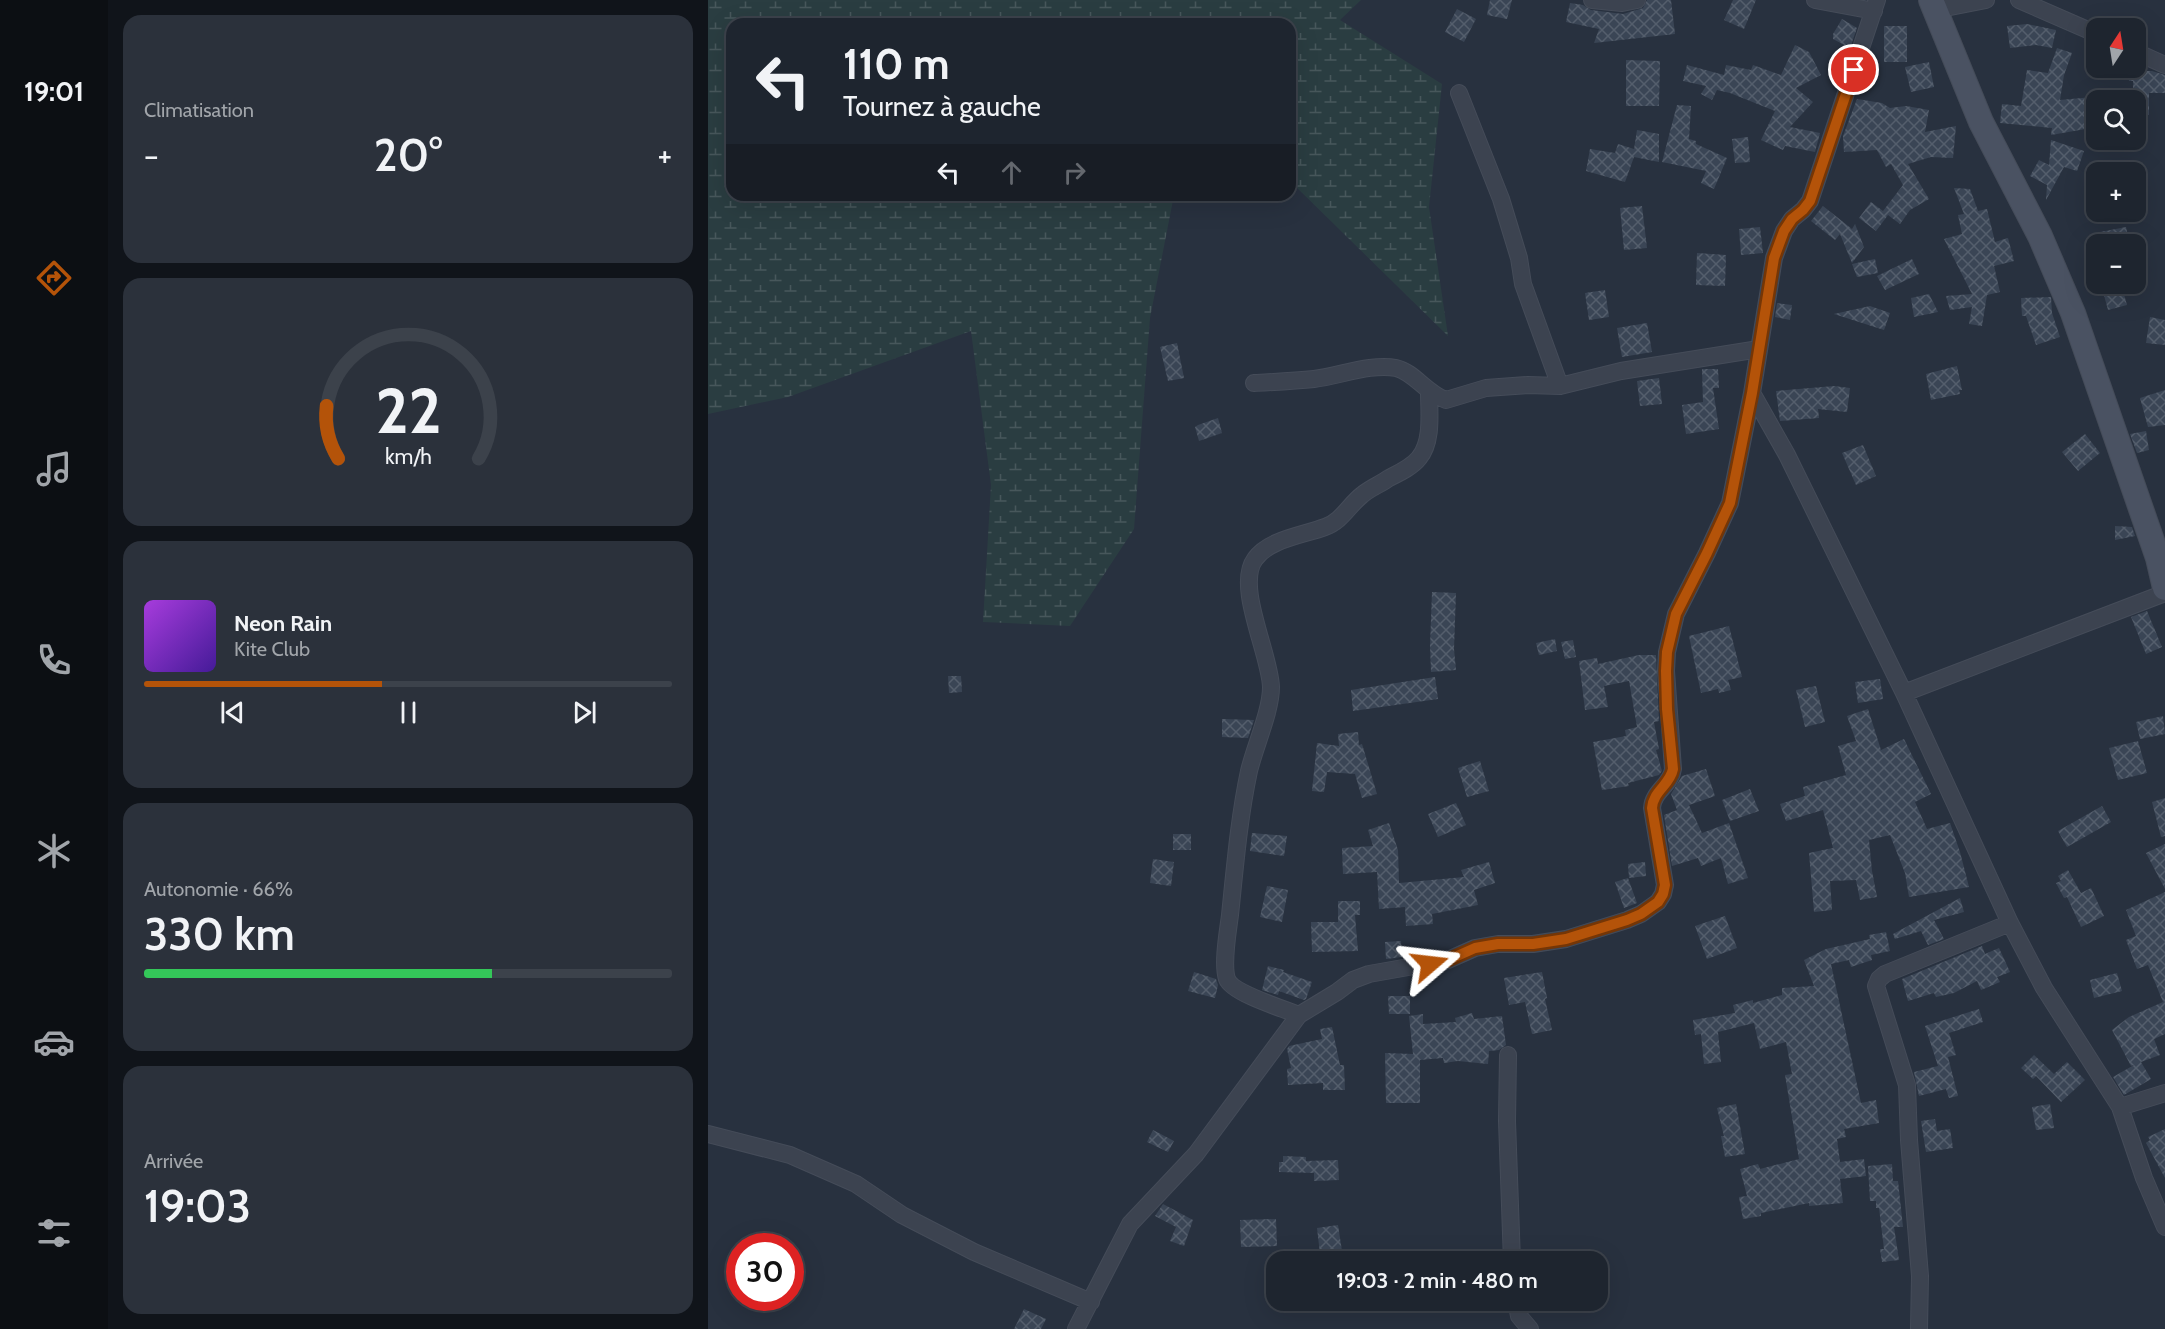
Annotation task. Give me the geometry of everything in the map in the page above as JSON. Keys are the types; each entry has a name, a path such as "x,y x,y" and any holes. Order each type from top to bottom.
{"street":[{"path":"1592,0 1622,3 1637,0"},
{"path":"1076,1329 1130,1224 1196,1154 1299,1015 1353,980 1369,974 1448,960 1475,948 1566,939 1641,914 1658,902 1663,894 1665,885 1652,801 1672,776 1673,769 1667,709 1667,652 1676,614 1730,503 1752,393 1774,258 1784,231 1792,219 1810,201 1876,5 1815,0"},
{"path":"1986,0 1933,5 1982,122 2040,236 2073,313 2154,547 2165,588"},
{"path":"2019,0 2086,29"},
{"path":"2146,56 2165,65"},
{"path":"1459,93 1501,199 1519,258 1523,284 1560,386"},
{"path":"1254,383 1315,379 1367,369 1395,367 1403,370 1429,392 1446,400 1486,388 1528,385 1560,386 1621,371 1759,350"},
{"path":"1299,1015 1234,988 1227,979 1226,947 1239,832 1250,771 1271,687 1263,646 1251,604 1249,583 1254,560 1266,549 1338,521 1363,494 1421,457 1427,442 1429,392"},
{"path":"1752,393 1787,455 1904,693 2010,923 2044,988 2120,1107 2144,1178 2165,1227"},
{"path":"1904,693 2165,592"},
{"path":"1919,1329 1920,1276 1907,1085 1876,986 1885,974 2010,923"},
{"path":"1508,1055 1507,1121 1512,1251"},
{"path":"2120,1107 2165,1093"},
{"path":"708,1134 790,1155 809,1163 856,1184 902,1215 974,1252 1091,1302"},
{"path":"1518,1311 1519,1316 1530,1329"}],"green space":[{"path":"708,0 1361,0 1340,20 1442,84 1429,207 1448,336 1296,187 1296,18 726,18 726,201 1173,201 1150,318 1134,529 1070,626 983,622 991,485 971,331 788,397 708,414"}],"building":[{"path":"1490,0 1512,0 1507,19 1487,15"},
{"path":"1647,0 1671,0 1675,34 1594,43 1599,29 1566,22 1570,3 1583,5 1591,10 1623,14 1643,8"},
{"path":"1733,0 1756,0 1744,29 1724,20"},
{"path":"1457,9 1476,19 1464,42 1445,32"},
{"path":"1842,19 1857,28 1850,48 1833,39 1833,34"},
{"path":"2027,24 2056,30 2052,48 2036,45 2010,48 2007,26"},
{"path":"1884,26 1907,26 1907,62 1884,62"},
{"path":"1795,45 1809,52 1821,75 1796,88 1813,102 1790,127 1820,133 1815,152 1785,146 1783,150 1761,140 1775,111 1717,90 1712,100 1701,94 1706,86 1683,81 1687,65 1724,75 1726,65 1751,70 1753,65 1781,75"},
{"path":"2057,48 2072,53 2064,75 2060,100 2086,98 2086,129 2051,135 2052,128 2000,123 2002,104 2021,106 2027,70 2048,73"},
{"path":"1626,60 1660,61 1659,106 1626,106"},
{"path":"1929,62 1934,87 1911,92 1905,67"},
{"path":"2146,71 2165,75 2165,93 2149,93 2149,115 2146,115 2146,90 2133,90 2133,81 2129,81 2129,78 2146,78"},
{"path":"1857,99 1882,103 1890,108 1906,106 1929,110 1925,132 1956,126 1953,158 1931,157 1908,164 1929,199 1910,210 1900,224 1888,215 1876,231 1859,218 1871,202 1883,211 1903,185 1891,164 1886,167 1877,150 1844,152 1843,136"},
{"path":"1677,105 1691,106 1689,139 1727,158 1714,189 1701,183 1706,171 1662,162"},
{"path":"1637,130 1659,134 1659,162 1634,157 1625,182 1586,171 1590,149 1615,153 1618,144 1634,149"},
{"path":"1748,137 1750,162 1735,163 1732,139"},
{"path":"2051,140 2084,151 2077,171 2064,167 2046,200 2047,185 2030,176 2039,160 2049,165"},
{"path":"1954,188 1970,189 1978,211 1987,209 1995,242 2008,238 2014,261 1994,266 2000,292 1987,295 1982,326 1969,324 1972,307 1950,310 1946,296 1972,294 1944,239 1962,234 1958,215 1964,214"},
{"path":"1642,206 1647,248 1624,250 1620,208"},
{"path":"1823,206 1852,229 1855,224 1864,247 1852,263 1840,234 1835,240 1811,221"},
{"path":"1760,227 1763,253 1741,255 1739,229"},
{"path":"2126,227 2128,234 2100,234 2100,232"},
{"path":"1697,253 1726,255 1725,286 1696,285"},
{"path":"1875,259 1878,273 1857,277 1852,264"},
{"path":"1912,259 1919,274 1885,290 1877,276"},
{"path":"1605,290 1609,317 1589,320 1585,293"},
{"path":"1929,294 1938,312 1914,317 1911,298"},
{"path":"2104,294 2124,294 2127,305 2108,310"},
{"path":"2051,297 2052,313 2060,337 2036,345 2026,316 2022,316 2021,298"},
{"path":"1777,303 1792,305 1790,320 1775,317"},
{"path":"1870,306 1890,313 1884,330 1834,314"},
{"path":"2150,317 2165,320 2165,345 2146,343"},
{"path":"1647,323 1652,352 1622,357 1617,328"},
{"path":"1177,343 1184,378 1168,381 1160,347"},
{"path":"1957,366 1962,390 1959,390 1960,394 1931,400 1926,374"},
{"path":"1702,369 1718,369 1719,388 1713,388 1719,429 1686,434 1682,405 1703,402"},
{"path":"1659,378 1662,404 1640,406 1637,381"},
{"path":"1834,386 1850,388 1847,412 1818,409 1819,418 1780,421 1776,391"},
{"path":"2165,390 2165,425 2148,427 2140,398"},
{"path":"1218,418 1222,433 1199,441 1195,427"},
{"path":"2146,431 2149,450 2137,453 2130,434"},
{"path":"2085,434 2100,453 2078,471 2062,452"},
{"path":"1863,445 1876,476 1856,485 1842,453"},
{"path":"2115,526 2132,527 2135,536 2115,540"},
{"path":"1432,592 1456,593 1454,649 1456,670 1431,672"},
{"path":"2147,611 2162,647 2146,654 2131,617"},
{"path":"1729,626 1742,677 1728,680 1731,690 1719,693 1718,689 1701,693 1689,636"},
{"path":"1555,639 1557,651 1539,655 1536,643"},
{"path":"1573,640 1576,657 1565,659 1561,642"},
{"path":"1639,655 1656,655 1659,721 1654,722 1659,749 1656,750 1662,771 1659,775 1628,783 1629,786 1602,790 1593,742 1626,736 1625,730 1637,727 1629,681 1604,686 1608,707 1585,710 1579,661 1597,658 1598,664"},
{"path":"948,676 961,676 962,692 949,693"},
{"path":"1435,677 1438,699 1353,711 1351,690"},
{"path":"1880,679 1883,699 1858,703 1855,682"},
{"path":"1816,686 1825,722 1805,727 1796,690"},
{"path":"1868,709 1881,750 1904,739 1931,794 1915,802 1927,829 1950,823 1969,887 1909,897 1905,873 1890,835 1869,840 1877,897 1860,900 1856,880 1830,881 1832,910 1814,912 1809,853 1833,848 1823,810 1786,821 1780,804 1805,796 1803,787 1846,775 1838,746 1856,741 1847,716"},
{"path":"2163,716 2165,734 2140,739 2136,722"},
{"path":"1222,719 1254,720 1248,738 1222,737"},
{"path":"1358,732 1359,745 1362,744 1377,794 1362,798 1355,774 1327,772 1324,792 1312,791 1317,743 1339,746 1338,734"},
{"path":"2138,741 2147,773 2118,780 2109,748"},
{"path":"1480,761 1489,791 1467,797 1458,768"},
{"path":"1706,769 1715,796 1689,805 1702,833 1729,823 1748,878 1728,884 1721,858 1701,866 1698,858 1672,866 1664,815 1677,810 1671,794 1682,776"},
{"path":"1750,789 1759,811 1730,821 1722,800"},
{"path":"2165,798 2165,836 2161,837 2152,802"},
{"path":"1456,803 1466,825 1438,837 1428,814"},
{"path":"2102,806 2111,822 2067,847 2058,831"},
{"path":"1389,823 1398,850 1399,883 1464,877 1461,870 1489,862 1495,883 1474,890 1478,905 1432,914 1433,924 1406,926 1405,907 1379,909 1377,872 1343,874 1342,848 1373,846 1368,830"},
{"path":"1252,833 1287,836 1284,856 1250,851"},
{"path":"1173,834 1191,834 1191,850 1173,850"},
{"path":"2165,844 2165,889 2146,853"},
{"path":"1153,859 1174,862 1171,886 1150,883"},
{"path":"1645,862 1646,876 1629,878 1628,864"},
{"path":"2068,870 2081,893 2091,888 2104,916 2081,927 2067,897 2064,898 2056,883 2061,881 2058,876"},
{"path":"1628,878 1637,903 1624,908 1615,882"},
{"path":"1267,886 1288,890 1282,922 1260,917"},
{"path":"2165,892 2165,1034 2154,1039 2160,1055 2141,1062 2151,1079 2124,1095 2113,1077 2134,1065 2131,1066 2112,1030 2129,1017 2163,1002 2148,965 2137,969 2126,940 2136,936 2126,910"},
{"path":"1960,898 1964,912 1934,920 1944,939 1928,945 1921,931 1895,939 1893,934"},
{"path":"1338,901 1360,901 1360,915 1355,915 1358,951 1312,952 1311,922 1338,922"},
{"path":"1725,916 1737,948 1707,959 1695,926"},
{"path":"1886,932 1890,951 1871,955 1872,960 1851,967 1849,960 1831,964 1861,1103 1876,1100 1879,1123 1844,1129 1846,1137 1837,1139 1840,1162 1864,1159 1866,1176 1840,1179 1843,1203 1809,1206 1809,1203 1743,1219 1739,1197 1747,1196 1740,1169 1758,1164 1760,1169 1799,1159 1785,1075 1792,1074 1786,1042 1760,1049 1754,1023 1718,1032 1721,1062 1704,1064 1701,1034 1695,1035 1693,1020 1735,1013 1733,1005 1753,1000 1753,1003 1782,995 1782,988 1814,986 1804,960 1826,949 1870,939 1869,935"},
{"path":"1401,941 1402,957 1386,959 1385,942"},
{"path":"1982,946 1985,954 1999,948 2010,972 1997,977 2000,982 1981,990 1977,981 1954,993 1936,997 1934,993 1908,1001 1902,979"},
{"path":"1268,966 1312,982 1306,999 1279,991 1278,995 1262,990"},
{"path":"1194,972 1216,979 1218,985 1215,998 1188,991"},
{"path":"1542,972 1552,1030 1532,1034 1525,1002 1509,1005 1504,978"},
{"path":"2117,973 2122,991 2094,998 2090,980"},
{"path":"1388,996 1410,996 1410,1014 1389,1014"},
{"path":"1979,1009 1983,1022 1949,1033 1956,1055 1948,1057 1958,1096 1949,1098 1946,1089 1919,1096 1914,1072 1938,1066 1925,1026"},
{"path":"1472,1013 1474,1019 1502,1016 1506,1045 1499,1050 1489,1051 1488,1064 1458,1061 1444,1063 1443,1058 1420,1060 1420,1103 1386,1103 1385,1053 1413,1054 1409,1016 1423,1014 1423,1024 1456,1022 1455,1018"},
{"path":"1332,1027 1340,1065 1344,1065 1345,1090 1323,1090 1323,1083 1288,1085 1287,1069 1291,1068 1287,1049 1289,1046 1322,1039 1320,1029"},
{"path":"2034,1055 2054,1074 2067,1062 2085,1080 2061,1102 2036,1076 2033,1079 2021,1068"},
{"path":"1736,1104 1745,1154 1725,1157 1721,1136 1724,1136 1717,1108"},
{"path":"2050,1104 2054,1128 2036,1130 2032,1107"},
{"path":"1935,1119 1937,1131 1950,1129 1953,1148 1926,1152 1921,1121"},
{"path":"2165,1129 2165,1178 2146,1143 2150,1140 2148,1137"},
{"path":"1153,1130 1174,1141 1168,1152 1147,1142"},
{"path":"1283,1156 1306,1157 1306,1161 1338,1160 1339,1180 1314,1181 1314,1173 1279,1172 1279,1162 1283,1162"},
{"path":"1892,1164 1893,1181 1898,1181 1903,1227 1894,1227 1899,1260 1882,1262 1880,1249 1884,1249 1879,1208 1876,1208 1876,1201 1870,1201 1868,1166"},
{"path":"1163,1204 1193,1220 1184,1246 1170,1241 1176,1227 1155,1216"},
{"path":"1276,1219 1277,1246 1241,1247 1240,1220"},
{"path":"1338,1225 1342,1251 1320,1251 1317,1228"},
{"path":"1024,1309 1046,1319 1041,1329 1014,1329"}],"route":[{"path":"1430,964 1448,960 1475,948 1566,939 1641,914 1658,902 1663,894 1665,885 1652,801 1672,776 1673,769 1666,671 1671,633 1683,598 1730,503 1752,393 1774,258 1784,231 1792,219 1810,201 1854,70"}]}
